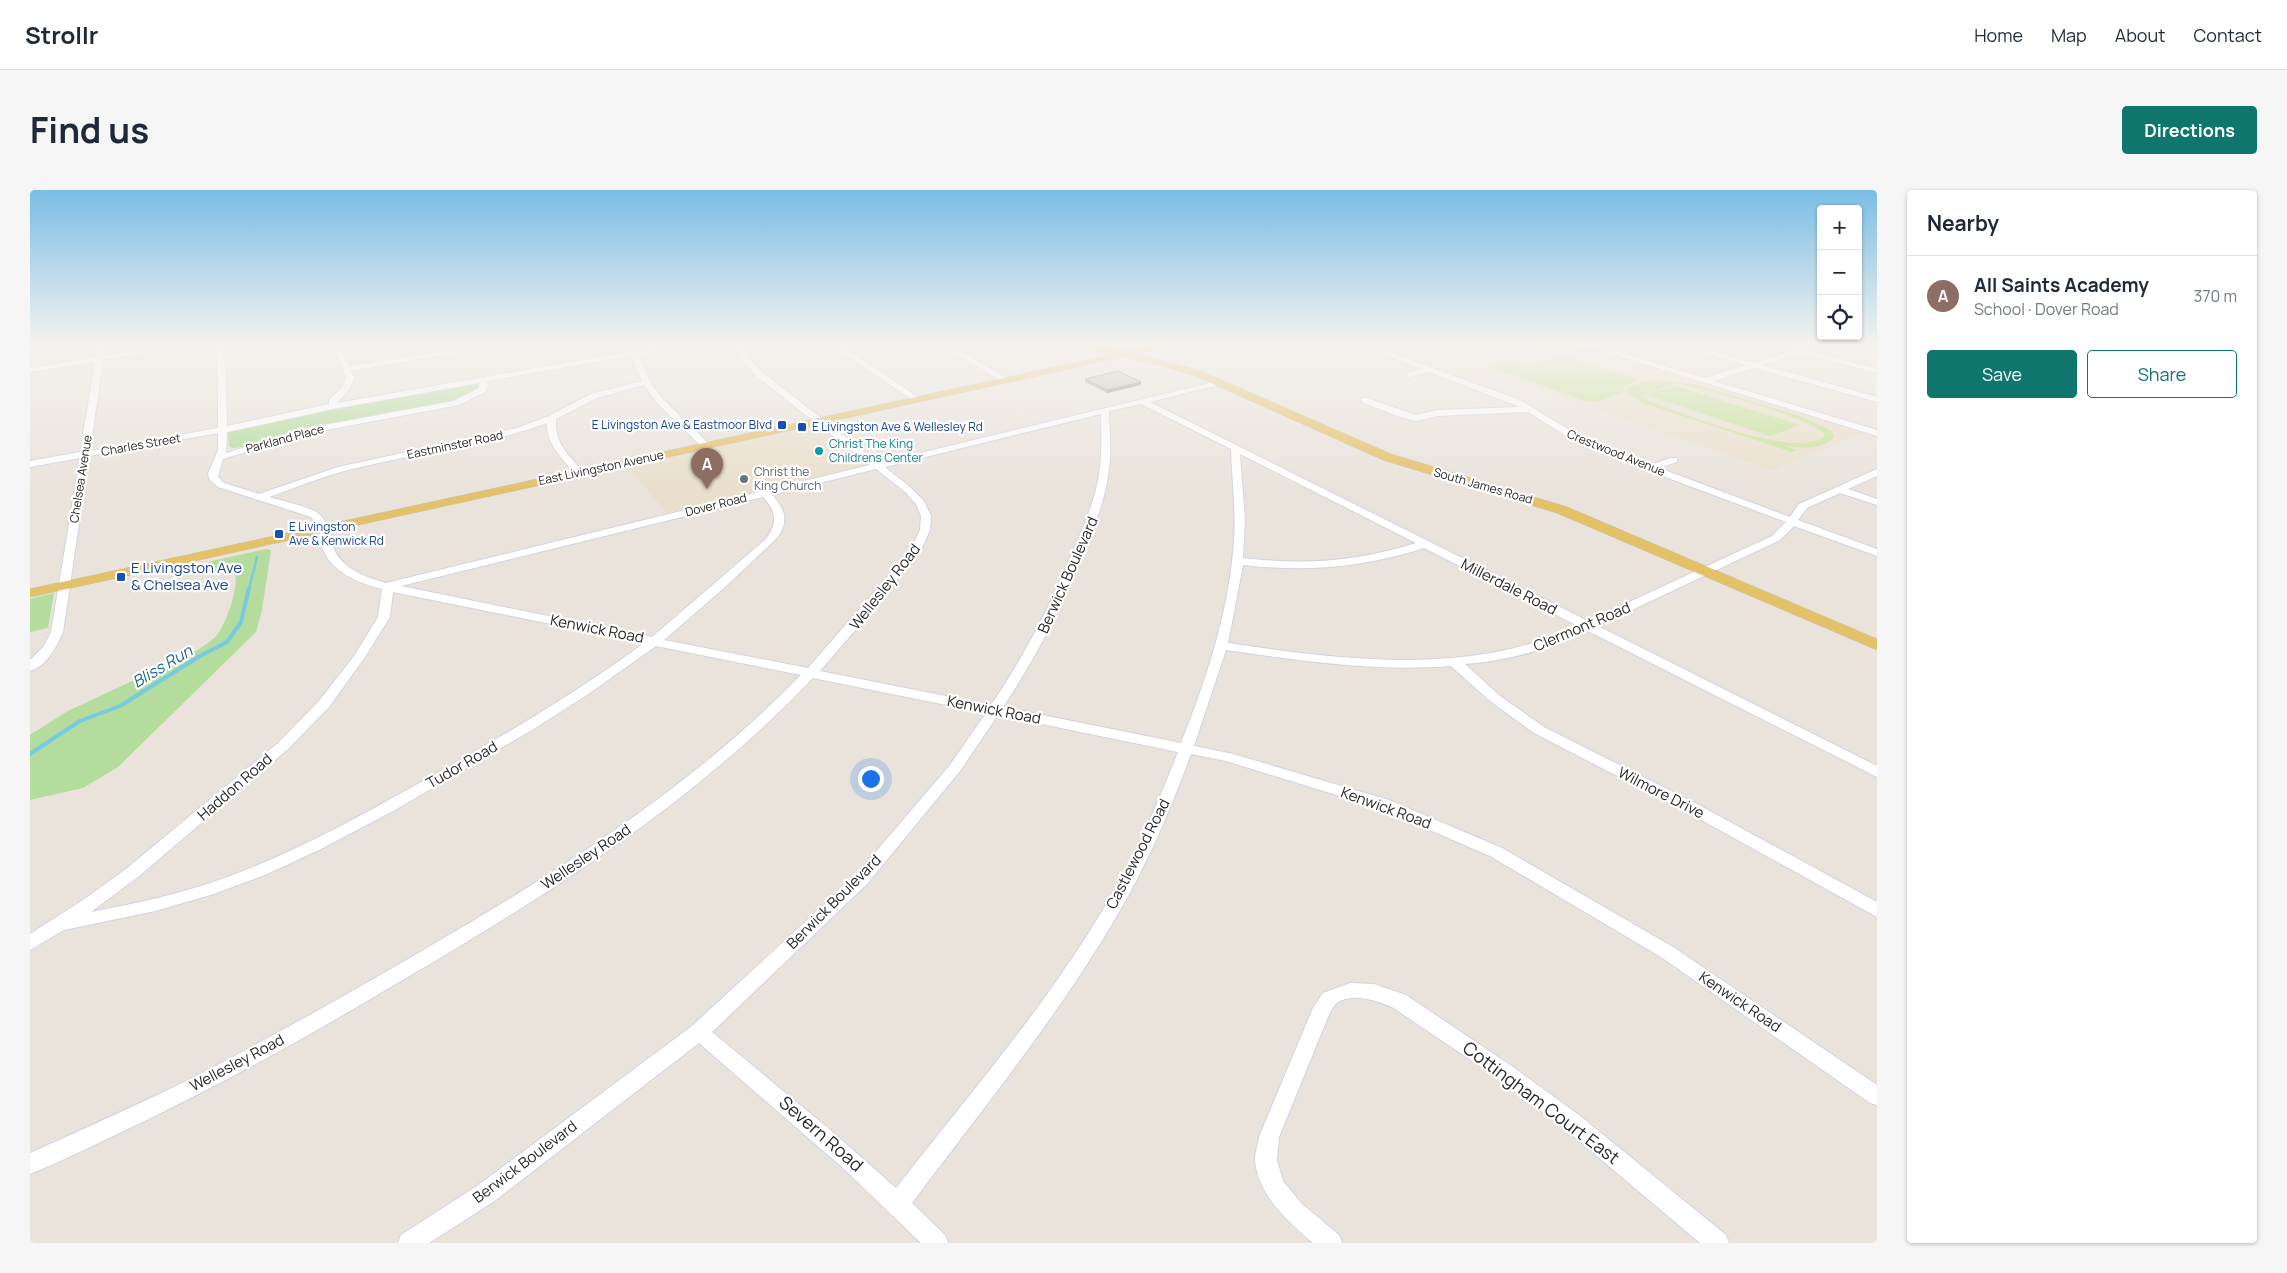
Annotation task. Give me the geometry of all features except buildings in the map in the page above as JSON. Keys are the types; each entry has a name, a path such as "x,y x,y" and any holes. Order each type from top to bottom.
{"main road":[{"name":"East Livingston Avenue","path":"30,593 944,393"},
{"name":"South James Road","path":"1244,393 1382,455 1432,472 1544,504 1877,645"}],"street":[{"name":"Chelsea Avenue","path":"30,668 50,648 54,640 65,586 94,393"},
{"name":"Kenwick Road","path":"222,393 222,457 213,470 212,476 215,481 221,485 315,515 320,522 329,553 340,565 364,579 388,586 654,641 1228,757 1384,804 1496,852 1666,952 1877,1096"},
{"path":"332,406 333,400 340,393"},
{"name":"Charles Street","path":"30,464 223,430 332,406 403,393"},
{"name":"Parkland Place","path":"222,457 303,432 456,402 475,393"},
{"name":"Eastminster Road","path":"259,497 308,478 341,469 500,436 552,418 594,396 605,393"},
{"path":"654,393 705,446"},
{"name":"Wellesley Road","path":"30,1164 204,1082 370,990 521,901 662,805 770,713 812,672 867,612 917,548 924,534 927,516 924,507 917,498 784,393"},
{"path":"908,393 917,399"},
{"name":"Dover Road","path":"388,586 1174,393"},
{"name":"Crestwood Avenue","path":"1491,393 1532,409 1571,437 1877,553"},
{"path":"1746,393 1877,433"},
{"path":"1853,393 1877,400"},
{"path":"1364,400 1403,416 1416,418 1437,413 1532,409"},
{"name":"Millerdale Road","path":"1142,401 1877,772"},
{"name":"Berwick Boulevard","path":"409,1243 485,1194 698,1032 861,880 955,768 995,710 1044,630 1096,509 1105,467 1105,410"},
{"path":"552,418 551,434 554,441 579,473"},
{"name":"Castlewood Road","path":"898,1203 1036,1023 1109,914 1158,820 1207,694 1222,646 1233,594 1240,521 1235,448"},
{"path":"1651,468 1674,460"},
{"name":"Clermont Road","path":"1222,646 1358,663 1409,665 1456,663 1530,650 1556,641 1776,538 1803,506 1877,472"},
{"path":"1839,489 1877,502"},
{"name":"Tudor Road","path":"58,926 171,901 209,890 256,872 383,810 487,751 596,682 654,641 732,576 769,542 781,523 781,514 777,505 765,493"},
{"path":"1237,562 1281,566 1337,566 1389,556 1424,544"},
{"name":"Haddon Road","path":"30,943 58,926 126,878 192,825 283,746 347,676 384,617 388,586"},
{"name":"Wilmore Drive","path":"1456,663 1479,686 1520,718 1539,730 1692,808 1877,910"},
{"name":"Cottingham Court East","path":"1331,1243 1293,1211 1274,1187 1266,1160 1269,1137 1320,1014 1330,998 1350,990 1374,992 1399,1001 1506,1073 1572,1122 1718,1243"},
{"name":"Severn Road","path":"698,1032 817,1130 898,1203 937,1243"}],"shaded area":[{"path":"1549,393 1737,393 1865,432 1772,470"},
{"path":"819,425 868,463 867,465 667,513 627,466"}],"green space":[{"path":"421,393 470,393 454,401 313,427 244,447 232,448 229,446 228,432 230,430 289,416"},
{"path":"1564,393 1620,393 1599,401 1586,401"},
{"path":"1628,393 1648,393 1639,396 1656,404 1717,425 1769,440 1793,443 1812,442 1825,435 1817,428 1801,420 1717,393 1724,393 1803,417 1827,428 1833,432 1834,437 1818,446 1786,446 1796,450 1792,452 1643,403"},
{"path":"1652,393 1699,393 1800,425 1770,436 1646,395"},
{"path":"266,549 271,550 262,610 256,632 118,767 83,788 30,800 30,735 66,712 198,650 210,641 221,629 228,613 234,595 236,578 235,571 198,571 200,566 212,561"},
{"path":"54,593 48,628 30,632 30,599"}],"waterway":[{"name":"Bliss Run","path":"249,589 257,557"},
{"name":"Bliss Run","path":"30,754 80,721 120,706 200,656 227,642 241,622 249,588"}],"place":[{"name":"E Livingston Ave & Eastmoor Blvd","path":"782,425"},
{"name":"E Livingston Ave & Wellesley Rd","path":"802,427"},
{"name":"Christ The King Childrens Center","path":"819,451"},
{"name":"Christ the King Church","path":"744,479"},
{"name":"All Saints Academy","path":"707,489"},
{"name":"E Livingston Ave & Kenwick Rd","path":"279,534"},
{"name":"E Livingston Ave & Chelsea Ave","path":"121,577"}]}
